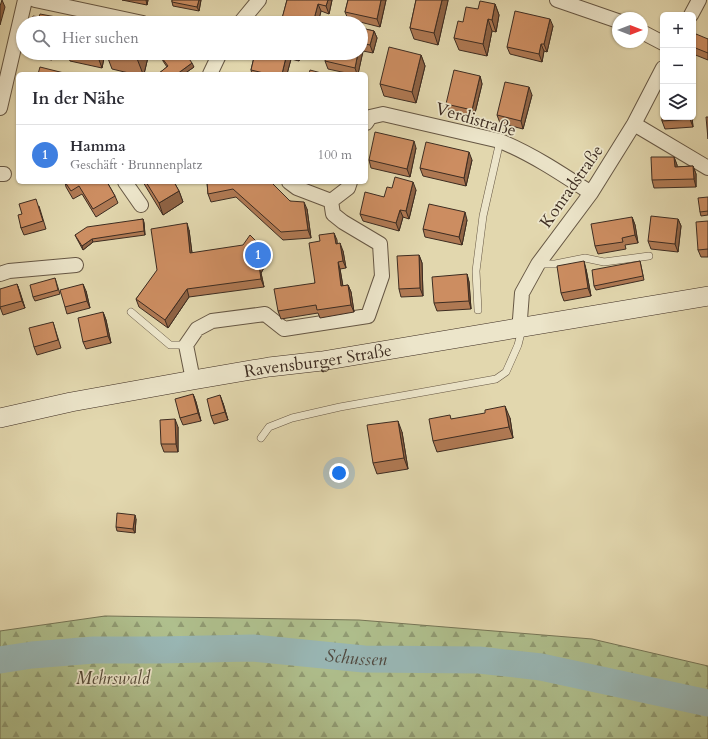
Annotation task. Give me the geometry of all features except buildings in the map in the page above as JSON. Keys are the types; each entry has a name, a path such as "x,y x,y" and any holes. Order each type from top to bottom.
{"main road":[{"name":"Ravensburger Straße","path":"0,418 71,402 193,380 269,367 322,361 708,296"}],"street":[{"path":"21,16 25,0"},
{"path":"35,0 110,16"},
{"path":"246,16 259,0"},
{"path":"557,0 612,19"},
{"path":"693,12 699,0"},
{"path":"648,35 660,41"},
{"path":"0,108 16,39"},
{"path":"211,72 217,60"},
{"name":"Konradstraße","path":"522,327 520,319 522,293 538,264 591,193 634,124 660,74"},
{"name":"Verdistraße","path":"368,120 383,114 500,141 557,170 591,193"},
{"path":"634,124 708,168"},
{"path":"127,184 140,205"},
{"path":"292,184 297,188 332,201"},
{"path":"332,201 348,188 349,184"},
{"path":"193,380 186,345 198,329 212,321 265,314 284,329 368,316 382,276 380,244 343,222 333,214 332,201"},
{"path":"0,274 9,271 76,265"}],"lane":[{"path":"478,310 476,271 483,216 500,141"},
{"path":"538,264 555,264 585,258 604,262 649,256"},
{"path":"131,312 170,345 186,345"},
{"path":"261,438 269,427 292,418 340,407 496,379 506,372 518,345 522,327"}],"green space":[{"name":"Mehrswald","path":"105,616 359,620 592,639 708,666 708,739 0,739 0,631"}],"waterway":[{"name":"Schussen","path":"0,660 32,655 94,650 253,648 364,659 479,660 541,667 708,703"}],"place":[{"name":"Hamma","path":"258,255"}]}
